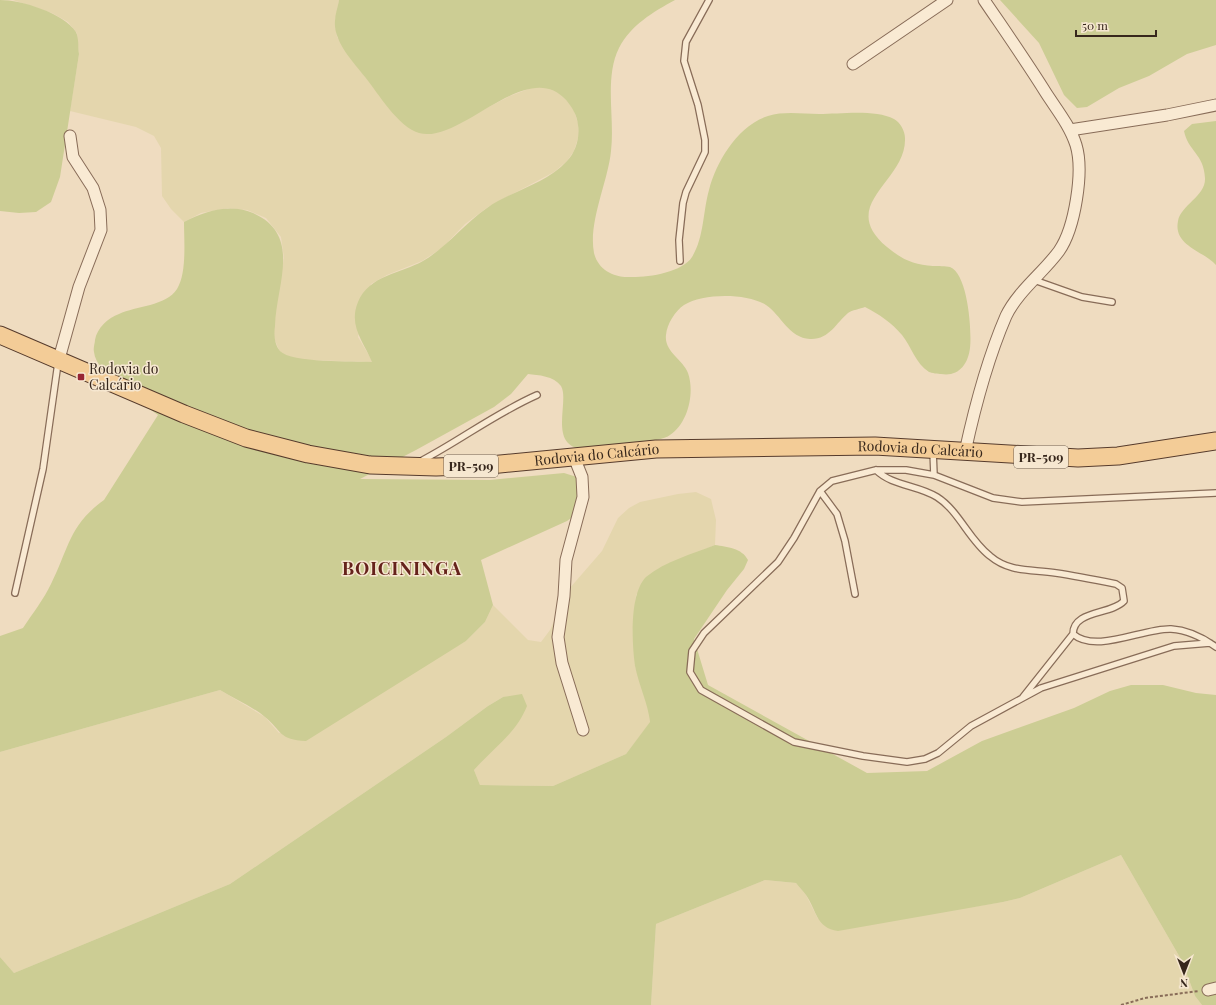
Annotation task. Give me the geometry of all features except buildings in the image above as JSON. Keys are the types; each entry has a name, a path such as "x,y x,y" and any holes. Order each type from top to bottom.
{"main road":[{"name":"Rodovia do Calcário","path":"0,335 59,359 184,414 246,438 308,454 363,464 412,466 490,465 664,449 875,446 933,448 965,452 1078,458 1118,456 1216,441"}],"street":[{"path":"853,64 947,0"},
{"path":"965,452 977,398 1007,315 1059,250 1074,216 1078,189 1077,147 1070,130 1015,44 984,0"},
{"path":"1070,130 1167,115 1216,105"},
{"path":"59,359 79,287 101,230 100,210 92,188 73,158 70,136"},
{"path":"574,457 582,477 583,497 566,560 564,596 558,637 562,663 583,730"}],"lane":[{"path":"680,260 679,240 683,203 686,192 706,152 700,112 684,61 686,42 709,0"},
{"path":"1034,280 1082,297 1112,302"},
{"path":"15,593 43,469 59,359"},
{"path":"412,466 465,436 511,406 537,395"},
{"path":"933,448 934,474"},
{"path":"876,470 889,480 922,490 938,497 950,508 965,529 988,556 1001,565 1016,570 1054,573 1116,584 1122,588 1124,601 1119,606 1084,617 1077,622 1073,629 1073,634 1022,698"},
{"path":"1210,643 1174,646 1041,688 971,726 938,753 925,759 907,762 863,756 794,742 701,690 690,672 692,651 704,633 778,562 794,538 820,491 832,482 876,470 906,470 934,474 993,498 1022,502 1216,493"},
{"path":"820,491 837,514 845,541 855,594"},
{"path":"1073,634 1086,642 1118,639 1151,631 1171,629 1192,632 1216,647"}],"path":[{"path":"1121,1005 1145,998 1212,989"}],"shaded area":[{"path":"13,0 339,0 335,23 337,37 355,64 396,116 450,127 510,96 531,88 544,87 558,91 573,108 578,123 579,135 574,151 567,161 554,172 488,207 465,224 442,248 422,261 387,275 371,284 358,337 373,362 304,360 285,356 279,350 274,338 275,308 284,258 281,237 266,218 247,210 228,208 201,213 184,222 171,209 162,196 161,148 154,136 136,127 70,111 79,54 77,33 68,22 52,13"},
{"path":"696,492 711,499 716,520 715,545 658,569 636,595 633,637 635,666 649,711 650,723 626,754 553,786 480,785 474,770 486,756 503,697 230,884 14,973 0,957 0,752 220,690 265,717 279,733 431,661 466,641 485,622 493,605 528,640 541,642 550,630 569,589 602,551 618,518 629,508 640,502"},
{"path":"1121,855 1182,961 1195,996 1202,1005 651,1005 656,924 765,880 796,883 806,895 818,919 972,907 1003,902 1020,898"}],"green space":[{"path":"0,0 19,2 52,14 70,25 78,37 79,54 60,177 51,202 36,212 19,213 0,211"},
{"path":"339,0 675,0 651,14 630,32 619,48 612,72 611,151 596,215 593,241 594,253 599,264 606,271 616,276 644,277 672,271 680,267 692,257 699,241 707,198 712,179 717,168 730,146 738,136 747,127 757,121 774,114 787,113 867,113 886,116 896,120 904,132 905,138 903,154 896,168 871,205 869,218 873,232 887,247 908,261 926,265 950,267 956,272 961,280 968,304 970,348 967,360 957,372 952,374 937,374 929,372 924,369 905,339 898,331 885,319 865,307 848,313 832,330 822,337 810,339 796,335 771,309 758,301 748,298 725,296 702,298 692,301 684,305 675,314 670,322 666,335 666,341 671,351 686,368 691,389 685,415 676,430 670,435 654,441 615,447 584,449 573,446 566,440 563,432 563,393 561,386 550,378 528,374 511,394 494,407 360,479 490,480 564,473 580,478 582,510 567,521 481,560 493,605 485,622 466,641 306,741 286,737 260,713 220,690 0,752 0,636 23,628 48,590 77,528 92,509 104,500 158,415 120,387 102,369 94,352 96,336 98,331 111,318 126,311 166,299 177,289 184,266 184,222 209,212 235,209 253,213 268,222 278,234 282,248 282,278 276,310 275,332 275,339 280,351 286,355 296,358 372,362 358,334 355,319 355,311 363,293 378,280 415,265 432,255 479,214 496,202 549,176 567,161 575,149 578,139 578,130 575,115 566,100 550,89 532,88 513,94 454,127 435,133 419,133 411,130 389,109 340,44 335,29 335,18"},
{"path":"1000,0 1216,0 1216,45 1187,54 1149,76 1119,88 1087,107 1077,108 1064,95 1039,43"},
{"path":"1216,121 1216,265 1185,242 1180,236 1178,221 1180,215 1202,190 1205,178 1202,163 1186,138 1184,131 1192,124"},
{"path":"715,545 729,547 738,551 748,560 744,569 727,590 694,639 708,685 867,773 927,771 982,741 1074,708 1110,691 1131,685 1163,685 1196,693 1216,695 1216,1005 1202,1005 1195,996 1182,961 1121,855 1020,898 838,931 821,923 810,901 796,883 765,880 656,924 651,1005 0,1005 0,957 14,973 230,884 503,697 522,694 527,706 517,725 474,770 480,785 553,786 626,754 650,722 635,666 633,645 634,607 641,585 646,577 654,571 679,558"}],"place":[{"name":"Rodovia do Calcário","path":"81,377"}],"district":[{"name":"BOICININGA","path":"402,569"}]}
